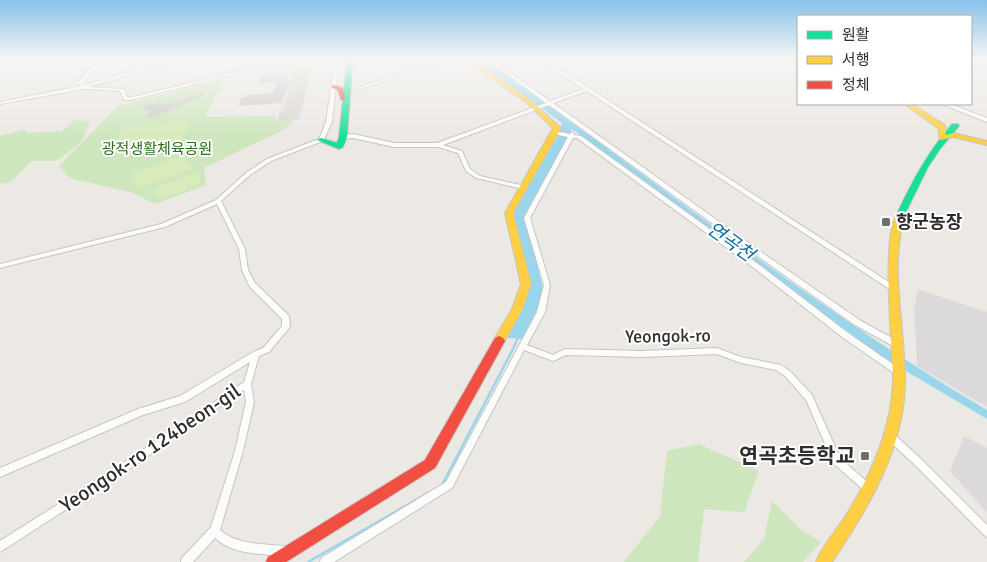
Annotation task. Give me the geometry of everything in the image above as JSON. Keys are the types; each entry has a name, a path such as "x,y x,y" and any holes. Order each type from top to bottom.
{"street":[{"path":"0,103 88,85"},
{"path":"82,87 122,90 126,99 131,100 188,85"},
{"path":"334,87 357,85"},
{"path":"273,562 430,464 520,302 526,284 509,213 557,128 554,122 504,85"},
{"path":"525,85 865,327 898,345"},
{"path":"581,85 896,290"},
{"path":"334,87 341,88 345,109"},
{"path":"321,140 330,122 334,87"},
{"path":"341,142 345,109 351,87"},
{"path":"438,145 587,89"},
{"path":"909,105 942,127 943,138"},
{"path":"910,105 987,142"},
{"path":"949,105 987,120"},
{"path":"823,562 855,516 869,489 890,436 898,392 894,256 897,222 920,172 943,138 955,126"},
{"path":"555,133 579,137 760,269 845,335 898,371"},
{"path":"325,562 449,485 542,312 547,285 528,218 572,135"},
{"path":"943,138 954,135 987,142"},
{"path":"0,266 163,226 218,201 248,174 269,160 321,140 341,142 353,136 394,145 438,145 460,152 468,170 478,177 523,187"},
{"path":"0,473 133,415 182,399 256,354 266,350 286,327 286,318 252,285 245,270 242,249 218,201"},
{"name":"Yeongok-ro","path":"524,347 553,358 565,352 642,354 717,351 741,360 778,367 788,374 808,398 838,461 869,489"},
{"path":"247,384 256,354"},
{"name":"Yeongok-ro 124beon-gil","path":"0,547 126,466 247,384 250,402 238,451 214,531 186,562"},
{"path":"890,436 987,532"},
{"path":"214,531 221,539 245,548 274,548 288,552"}],"shaded area":[{"path":"290,85 307,85 299,119 277,121 280,111 283,110"},
{"path":"918,289 987,312 987,407 917,366 914,308"},
{"path":"964,436 987,448 987,513 950,471"}],"green space":[{"name":"광적생활체육공원","path":"200,85 221,85 205,117 276,116 275,121 294,120 287,128 204,168 206,185 155,204 133,193 70,178 59,166 118,106"},
{"path":"76,119 90,122 81,142 55,161 32,161 11,182 0,184 0,136 25,129 27,133 62,131"},
{"path":"190,122 179,146 108,152 123,127"},
{"path":"183,156 193,169 139,188 132,174"},
{"path":"198,172 201,184 160,199 154,188"},
{"path":"699,444 759,471 744,512 704,509 698,562 624,562 660,516 667,451"},
{"path":"772,501 799,528 821,542 803,562 744,562 764,539"}],"water":[{"name":"연곡천","path":"509,85 520,85 794,284 922,370 987,410 987,419 884,358 572,129 525,216 543,288 539,305 523,339 507,338 531,287 513,212 557,138 562,123"}],"building":[{"path":"275,85 289,85 282,103 238,106 242,97 273,93"},
{"path":"204,91 202,96 159,115 159,117 146,118 150,110 142,110 146,105 172,103"}],"waterway":[{"path":"514,346 518,338"},
{"path":"442,485 515,345"},
{"path":"308,562 428,493"}],"traffic: fast":[{"path":"321,140 339,147 343,137 348,85"},
{"path":"901,214 924,167 937,147 955,126"}],"traffic: slow":[{"path":"499,341 517,310 526,284 509,213 557,128 529,102 505,85"},
{"path":"909,105 942,127 943,138 954,135 987,143"},
{"path":"823,562 863,500 874,478 884,455 897,408 899,365 893,272 896,230 901,214"}],"traffic: jam":[{"path":"334,87 341,89 343,99"},
{"path":"273,562 430,464 499,341"}],"place":[{"name":"향군농장","path":"886,222"},
{"name":"연곡초등학교","path":"865,456"}]}
